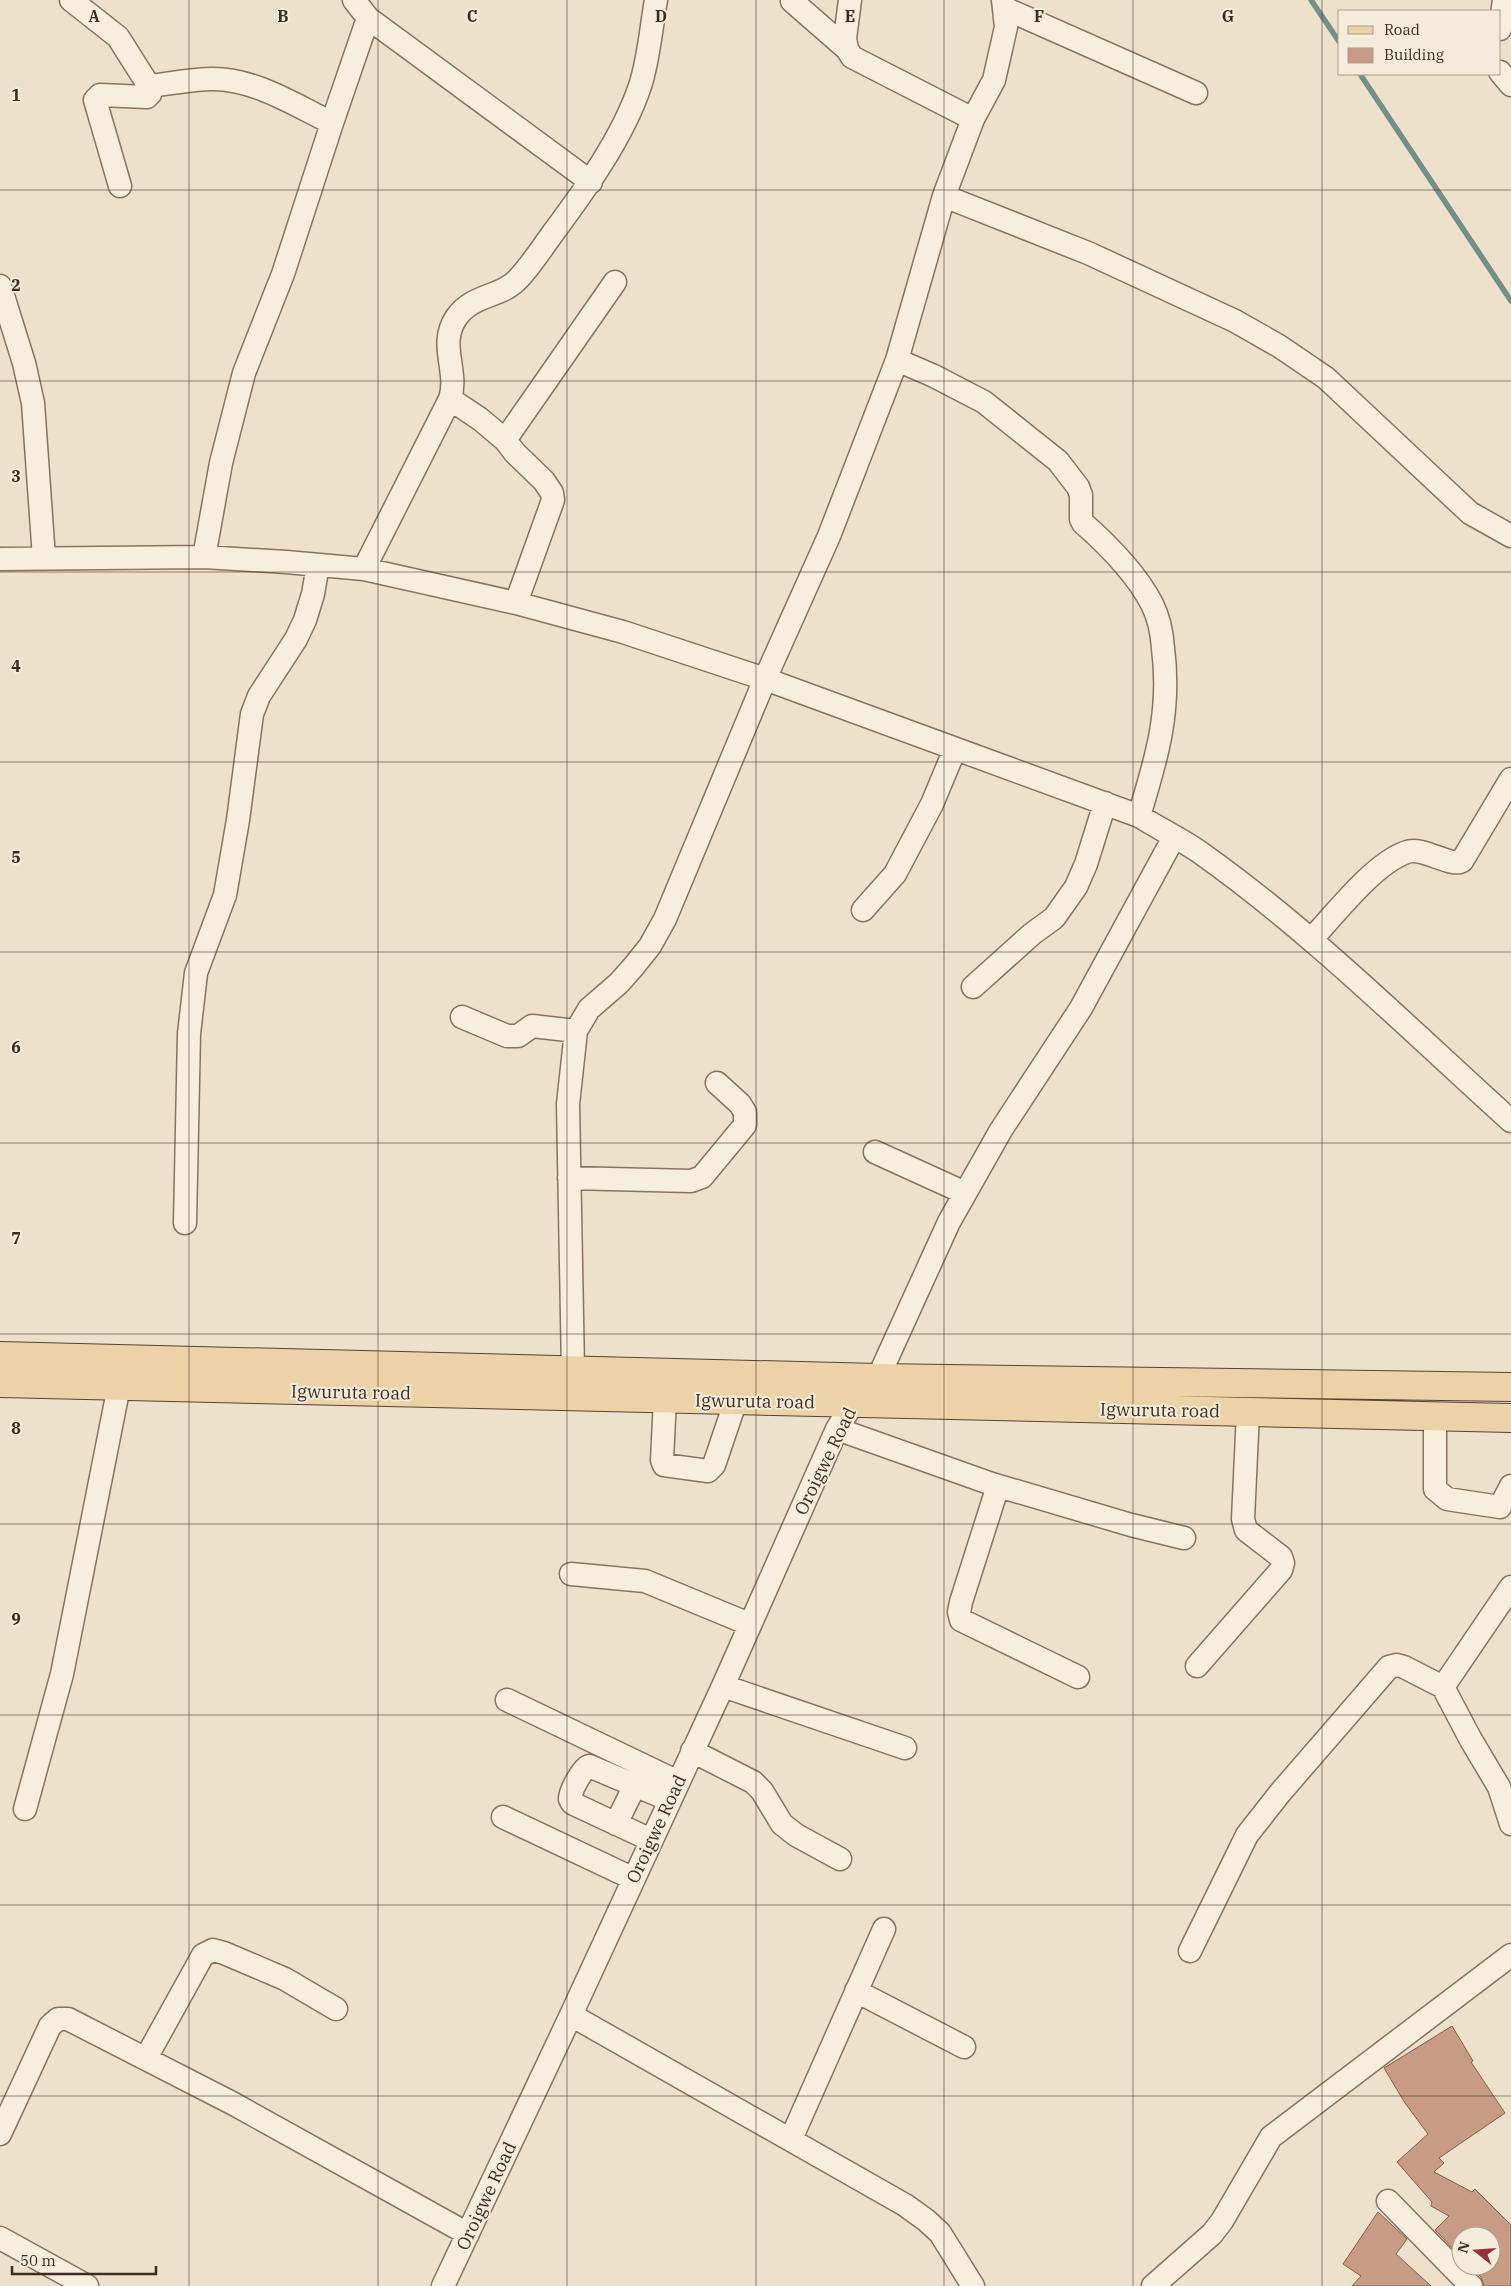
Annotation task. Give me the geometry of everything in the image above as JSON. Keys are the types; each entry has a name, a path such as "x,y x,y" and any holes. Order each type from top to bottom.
{"main road":[{"name":"Igwuruta road","path":"0,1356 878,1378 1511,1387"},
{"name":"Igwuruta road","path":"0,1383 1511,1418"}],"street":[{"path":"71,0 118,37 148,86 150,94 147,97 100,95 95,100 120,186"},
{"path":"354,0 368,18 591,182"},
{"path":"364,569 450,399 453,388 448,358 448,338 455,319 468,304 514,284 591,182 634,103 640,84 656,0"},
{"path":"847,49 845,38 850,0"},
{"path":"1501,22 1504,0"},
{"path":"792,1 847,49 852,57 973,119"},
{"path":"1003,4 1196,93"},
{"path":"573,1370 568,1104 576,1031 589,1009 620,983 650,946 665,919 765,679 829,536 897,360 944,196 973,119 994,80 1002,53 1006,27 1003,4"},
{"path":"204,557 221,463 244,373 283,274 368,18"},
{"path":"1501,73 1511,85"},
{"path":"148,86 214,79 236,82 275,95 332,123"},
{"path":"944,196 1088,253 1235,321 1279,346 1326,378 1470,513 1511,536"},
{"path":"505,440 614,282"},
{"path":"0,286 24,363 33,403 44,558"},
{"path":"897,360 934,376 984,402 1058,460 1082,495 1081,519 1084,524 1138,580 1153,605 1161,630 1166,670 1164,720 1157,756 1139,816"},
{"path":"450,399 480,419 505,440 515,453 544,481 552,493 553,500 516,603"},
{"path":"0,558 204,557 364,569 516,603 623,632 765,679 1105,803 1139,816 1195,849 1232,876 1310,940 1511,1121"},
{"path":"185,1223 189,1034 196,973 225,895 238,820 252,714 259,696 296,639 305,620 313,594 318,565"},
{"path":"862,910 895,874 932,804 955,749"},
{"path":"1310,940 1366,880 1395,858 1409,851 1430,854 1456,863 1462,860 1511,779"},
{"path":"973,987 1032,934 1054,918 1076,887 1086,864 1105,803"},
{"path":"878,1378 949,1222 1001,1130 1081,1008 1174,837"},
{"path":"462,1017 507,1036 518,1036 532,1026 576,1031"},
{"path":"569,1178 691,1181 702,1177 744,1125 745,1112 740,1104 718,1083"},
{"path":"875,1152 965,1193"},
{"name":"Oroigwe Road","path":"443,2286 723,1686 837,1429 853,1403 878,1378"},
{"path":"24,1809 62,1674 119,1386"},
{"path":"665,1399 662,1460 664,1465 708,1471 714,1465 736,1400"},
{"path":"1197,1666 1281,1570 1283,1562 1281,1556 1246,1530 1244,1519 1248,1412"},
{"path":"1435,1416 1435,1489 1440,1495 1447,1499 1500,1507 1511,1486"},
{"path":"837,1429 992,1484 1131,1525 1184,1538"},
{"path":"992,1484 996,1492 961,1602 959,1617 961,1620 1078,1677"},
{"path":"572,1574 645,1581 749,1624"},
{"path":"1443,1687 1511,1587"},
{"path":"1190,1951 1247,1835 1280,1793 1389,1667 1397,1665 1404,1667 1443,1687 1499,1787 1511,1824"},
{"path":"723,1686 904,1748"},
{"path":"507,1700 674,1791"},
{"path":"692,1751 752,1782 762,1791 782,1824 796,1835 840,1859"},
{"path":"652,1840 572,1802 570,1796 583,1769 589,1766 635,1785 674,1791"},
{"path":"616,1824 635,1785"},
{"path":"503,1817 634,1879"},
{"path":"791,2139 884,1928"},
{"path":"146,2058 203,1955 213,1950 285,1979 336,2009"},
{"path":"1152,2286 1212,2234 1222,2221 1271,2137 1511,1955"},
{"path":"856,1991 964,2047"},
{"path":"571,2015 864,2180 926,2220 940,2233 973,2286"},
{"path":"0,2134 50,2026 58,2019 68,2019 146,2058 468,2234"},
{"path":"1388,2201 1471,2286"},
{"path":"0,2238 87,2286"}],"building":[{"path":"1452,2026 1473,2061 1471,2062 1505,2113 1439,2158 1444,2163 1434,2172 1472,2192 1475,2189 1511,2225 1511,2286 1484,2286 1480,2276 1501,2276 1501,2226 1451,2226 1451,2247 1435,2230 1449,2216 1431,2206 1432,2202 1397,2162 1428,2134 1405,2103 1384,2068"},
{"path":"1378,2212 1407,2239 1396,2254 1431,2286 1352,2286 1361,2276 1343,2264"}],"waterway":[{"path":"1311,0 1338,40"},
{"path":"1361,75 1511,301"}]}
